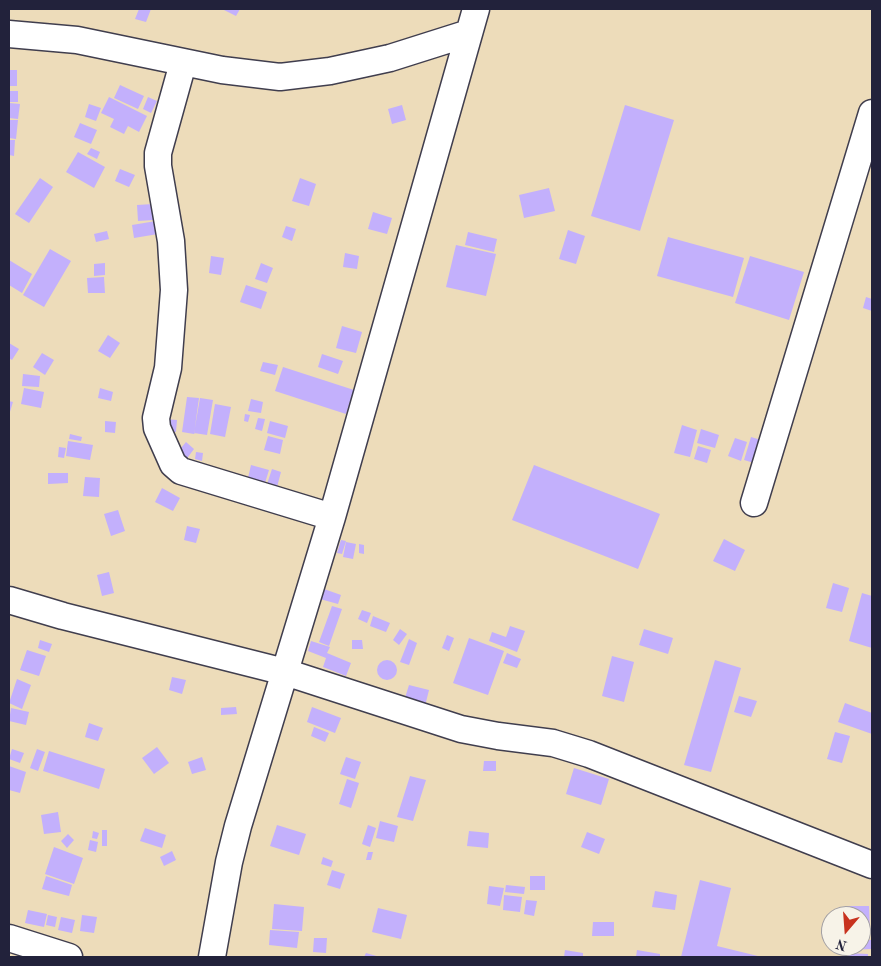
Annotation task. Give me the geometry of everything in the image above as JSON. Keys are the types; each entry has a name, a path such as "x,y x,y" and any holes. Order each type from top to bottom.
{"street":[{"path":"9,34 77,40 183,63 280,77 330,71 390,58 472,21"},
{"path":"212,957 238,826 332,517 472,21"},
{"path":"183,63 158,153 158,166 172,241 174,290 168,368 156,418 157,428 173,464 181,471 332,517"},
{"path":"754,503 872,113"},
{"path":"9,600 286,672 460,729 553,743 589,754 872,864"},
{"path":"9,938 69,957"}],"building":[{"path":"139,9 151,9 146,22 135,19"},
{"path":"222,9 240,9 236,16"},
{"path":"9,70 17,70 17,86 9,86"},
{"path":"120,85 144,96 138,109 114,98"},
{"path":"9,91 18,91 18,102 9,102"},
{"path":"109,97 147,116 139,132 128,126 124,134 110,127 114,119 101,113"},
{"path":"148,97 157,101 151,113 143,109"},
{"path":"9,103 20,104 18,119 9,118"},
{"path":"89,104 101,108 96,121 85,117"},
{"path":"402,105 406,120 392,124 388,109"},
{"path":"625,105 674,120 640,231 591,216"},
{"path":"9,120 18,120 16,139 9,138"},
{"path":"80,123 97,130 91,144 74,137"},
{"path":"9,140 15,140 14,156 9,155"},
{"path":"91,148 100,152 97,159 87,154"},
{"path":"78,152 105,167 94,188 66,172"},
{"path":"120,169 135,175 129,187 115,181"},
{"path":"40,178 53,187 29,223 15,214"},
{"path":"300,178 316,184 309,206 292,201"},
{"path":"549,188 555,211 524,218 519,195"},
{"path":"153,204 154,220 138,221 137,205"},
{"path":"373,212 392,218 387,234 368,229"},
{"path":"156,221 158,234 134,238 132,225"},
{"path":"286,226 296,229 292,241 282,237"},
{"path":"568,230 585,236 576,264 559,259"},
{"path":"107,231 109,239 96,242 94,234"},
{"path":"468,232 497,239 494,252 465,245"},
{"path":"668,237 744,258 733,297 657,276"},
{"path":"456,245 496,254 486,296 446,287"},
{"path":"50,249 71,261 44,307 23,295"},
{"path":"345,253 359,256 357,269 343,267"},
{"path":"211,256 224,258 221,275 209,273"},
{"path":"750,256 804,272 789,320 735,303"},
{"path":"9,260 32,274 22,293 9,285"},
{"path":"105,263 105,275 94,276 94,264"},
{"path":"261,263 273,268 267,283 255,279"},
{"path":"104,277 105,293 88,293 87,278"},
{"path":"246,285 267,292 261,309 240,302"},
{"path":"866,297 872,299 872,311 863,308"},
{"path":"342,326 362,332 356,353 336,348"},
{"path":"108,335 120,343 110,358 98,351"},
{"path":"9,343 19,349 12,360 9,358"},
{"path":"42,353 54,360 45,375 33,367"},
{"path":"322,354 343,361 338,374 318,367"},
{"path":"263,362 278,365 275,375 260,371"},
{"path":"283,367 354,390 346,414 275,391"},
{"path":"23,374 40,376 39,387 22,386"},
{"path":"24,388 44,392 41,408 21,404"},
{"path":"100,388 113,392 111,401 98,398"},
{"path":"187,397 199,398 194,434 182,432"},
{"path":"200,398 213,400 207,435 194,433"},
{"path":"251,399 263,402 261,413 248,411"},
{"path":"9,401 13,402 9,415"},
{"path":"215,404 231,407 225,437 210,434"},
{"path":"245,414 250,415 248,422 244,421"},
{"path":"258,418 265,419 262,431 255,429"},
{"path":"165,419 177,420 176,432 165,431"},
{"path":"105,421 116,422 115,433 105,432"},
{"path":"270,421 288,426 285,438 267,433"},
{"path":"682,425 697,430 690,457 674,453"},
{"path":"701,429 719,435 715,448 697,443"},
{"path":"70,434 82,437 81,441 69,439"},
{"path":"268,436 283,440 280,454 264,450"},
{"path":"751,437 761,440 754,463 744,460"},
{"path":"735,438 747,442 741,461 728,456"},
{"path":"68,441 93,445 90,460 66,456"},
{"path":"186,442 194,449 185,461 176,454"},
{"path":"698,446 711,450 707,463 694,459"},
{"path":"59,447 66,448 64,458 58,457"},
{"path":"196,452 203,453 202,461 195,459"},
{"path":"251,465 269,470 265,483 248,478"},
{"path":"534,465 660,514 638,569 512,520"},
{"path":"272,469 281,472 277,487 267,484"},
{"path":"48,473 68,473 68,483 48,484"},
{"path":"85,477 100,478 99,497 83,496"},
{"path":"162,488 180,498 173,511 155,502"},
{"path":"118,510 125,531 111,536 104,514"},
{"path":"187,526 200,529 196,543 184,540"},
{"path":"724,539 745,550 735,571 713,561"},
{"path":"341,540 346,541 342,554 337,553"},
{"path":"346,542 356,544 353,559 343,557"},
{"path":"359,544 364,545 364,554 359,553"},
{"path":"109,572 114,593 102,596 97,575"},
{"path":"833,583 849,588 842,612 826,608"},
{"path":"324,589 341,595 338,604 320,599"},
{"path":"862,593 872,596 872,648 849,641"},
{"path":"332,606 342,609 329,646 319,642"},
{"path":"362,610 371,613 367,623 358,619"},
{"path":"373,616 390,623 386,632 370,626"},
{"path":"510,626 525,631 517,652 489,641 492,632 506,637"},
{"path":"400,629 407,634 399,645 393,640"},
{"path":"644,629 673,638 668,654 639,645"},
{"path":"447,635 454,638 449,651 442,648"},
{"path":"469,638 504,651 488,695 453,683"},
{"path":"409,639 417,643 409,665 400,662"},
{"path":"40,640 52,644 49,652 38,648"},
{"path":"352,640 362,640 363,649 352,649"},
{"path":"311,641 330,647 327,653 351,663 346,676 323,667 326,658 308,651"},
{"path":"27,650 46,656 39,676 20,670"},
{"path":"507,653 521,659 517,668 503,663"},
{"path":"612,656 634,662 624,702 602,696"},
{"path":"387,660 394,663 397,670 394,677 387,680 380,677 377,670 380,663"},
{"path":"715,660 741,668 711,772 684,765"},
{"path":"172,677 186,680 182,694 169,690"},
{"path":"17,679 31,685 22,709 9,703"},
{"path":"409,685 429,690 425,706 404,701"},
{"path":"739,696 757,701 751,717 734,712"},
{"path":"845,703 872,713 872,734 838,722"},
{"path":"236,707 237,714 221,715 221,708"},
{"path":"312,707 341,718 335,733 307,722"},
{"path":"11,708 29,712 26,725 9,721"},
{"path":"89,723 103,728 98,741 85,737"},
{"path":"314,727 329,733 325,742 311,736"},
{"path":"835,732 850,736 842,763 827,759"},
{"path":"157,747 169,763 154,774 142,758"},
{"path":"12,749 24,753 20,763 9,759"},
{"path":"37,749 45,752 38,771 30,768"},
{"path":"49,751 105,769 99,789 43,771"},
{"path":"202,757 206,770 192,774 188,762"},
{"path":"346,757 361,762 355,779 340,774"},
{"path":"484,761 496,761 496,771 483,771"},
{"path":"9,766 26,772 20,793 9,790"},
{"path":"574,768 609,779 601,805 566,794"},
{"path":"410,776 426,780 413,821 397,817"},
{"path":"347,779 359,783 351,808 339,804"},
{"path":"58,812 61,832 44,834 41,815"},
{"path":"380,821 398,826 394,842 376,838"},
{"path":"277,825 306,834 299,855 270,846"},
{"path":"368,825 376,828 370,847 362,844"},
{"path":"145,828 166,835 162,848 140,841"},
{"path":"102,830 107,830 107,846 102,846"},
{"path":"93,831 99,833 97,839 92,838"},
{"path":"469,831 489,833 488,848 467,846"},
{"path":"587,832 605,839 599,854 581,847"},
{"path":"68,834 74,840 67,848 61,841"},
{"path":"90,840 98,842 96,852 88,850"},
{"path":"54,847 83,858 74,884 45,874"},
{"path":"172,851 176,860 164,866 160,857"},
{"path":"368,852 373,852 371,860 366,860"},
{"path":"323,857 333,861 331,867 321,864"},
{"path":"332,870 345,874 340,889 327,885"},
{"path":"46,876 72,885 69,896 42,889"},
{"path":"530,876 545,876 545,890 530,890"},
{"path":"700,880 731,888 717,946 762,957 681,957"},
{"path":"506,885 525,887 524,894 505,892"},
{"path":"489,886 504,888 500,906 487,904"},
{"path":"655,891 677,895 675,910 652,907"},
{"path":"504,895 522,897 520,912 503,910"},
{"path":"526,900 537,901 534,916 524,914"},
{"path":"274,904 304,907 302,931 272,929"},
{"path":"378,908 407,915 401,939 372,932"},
{"path":"28,910 47,914 44,927 25,923"},
{"path":"48,915 57,917 55,927 46,925"},
{"path":"82,915 97,917 94,933 80,931"},
{"path":"61,917 75,920 72,933 58,930"},
{"path":"593,922 614,922 614,936 592,936"},
{"path":"270,930 299,932 297,948 269,945"},
{"path":"314,938 327,938 326,953 313,952"},
{"path":"565,950 583,953 583,957 564,957"},
{"path":"637,950 660,954 660,957 636,957"},
{"path":"366,953 380,957 364,957"},
{"path":"848,956 868,956 868,957"}]}
